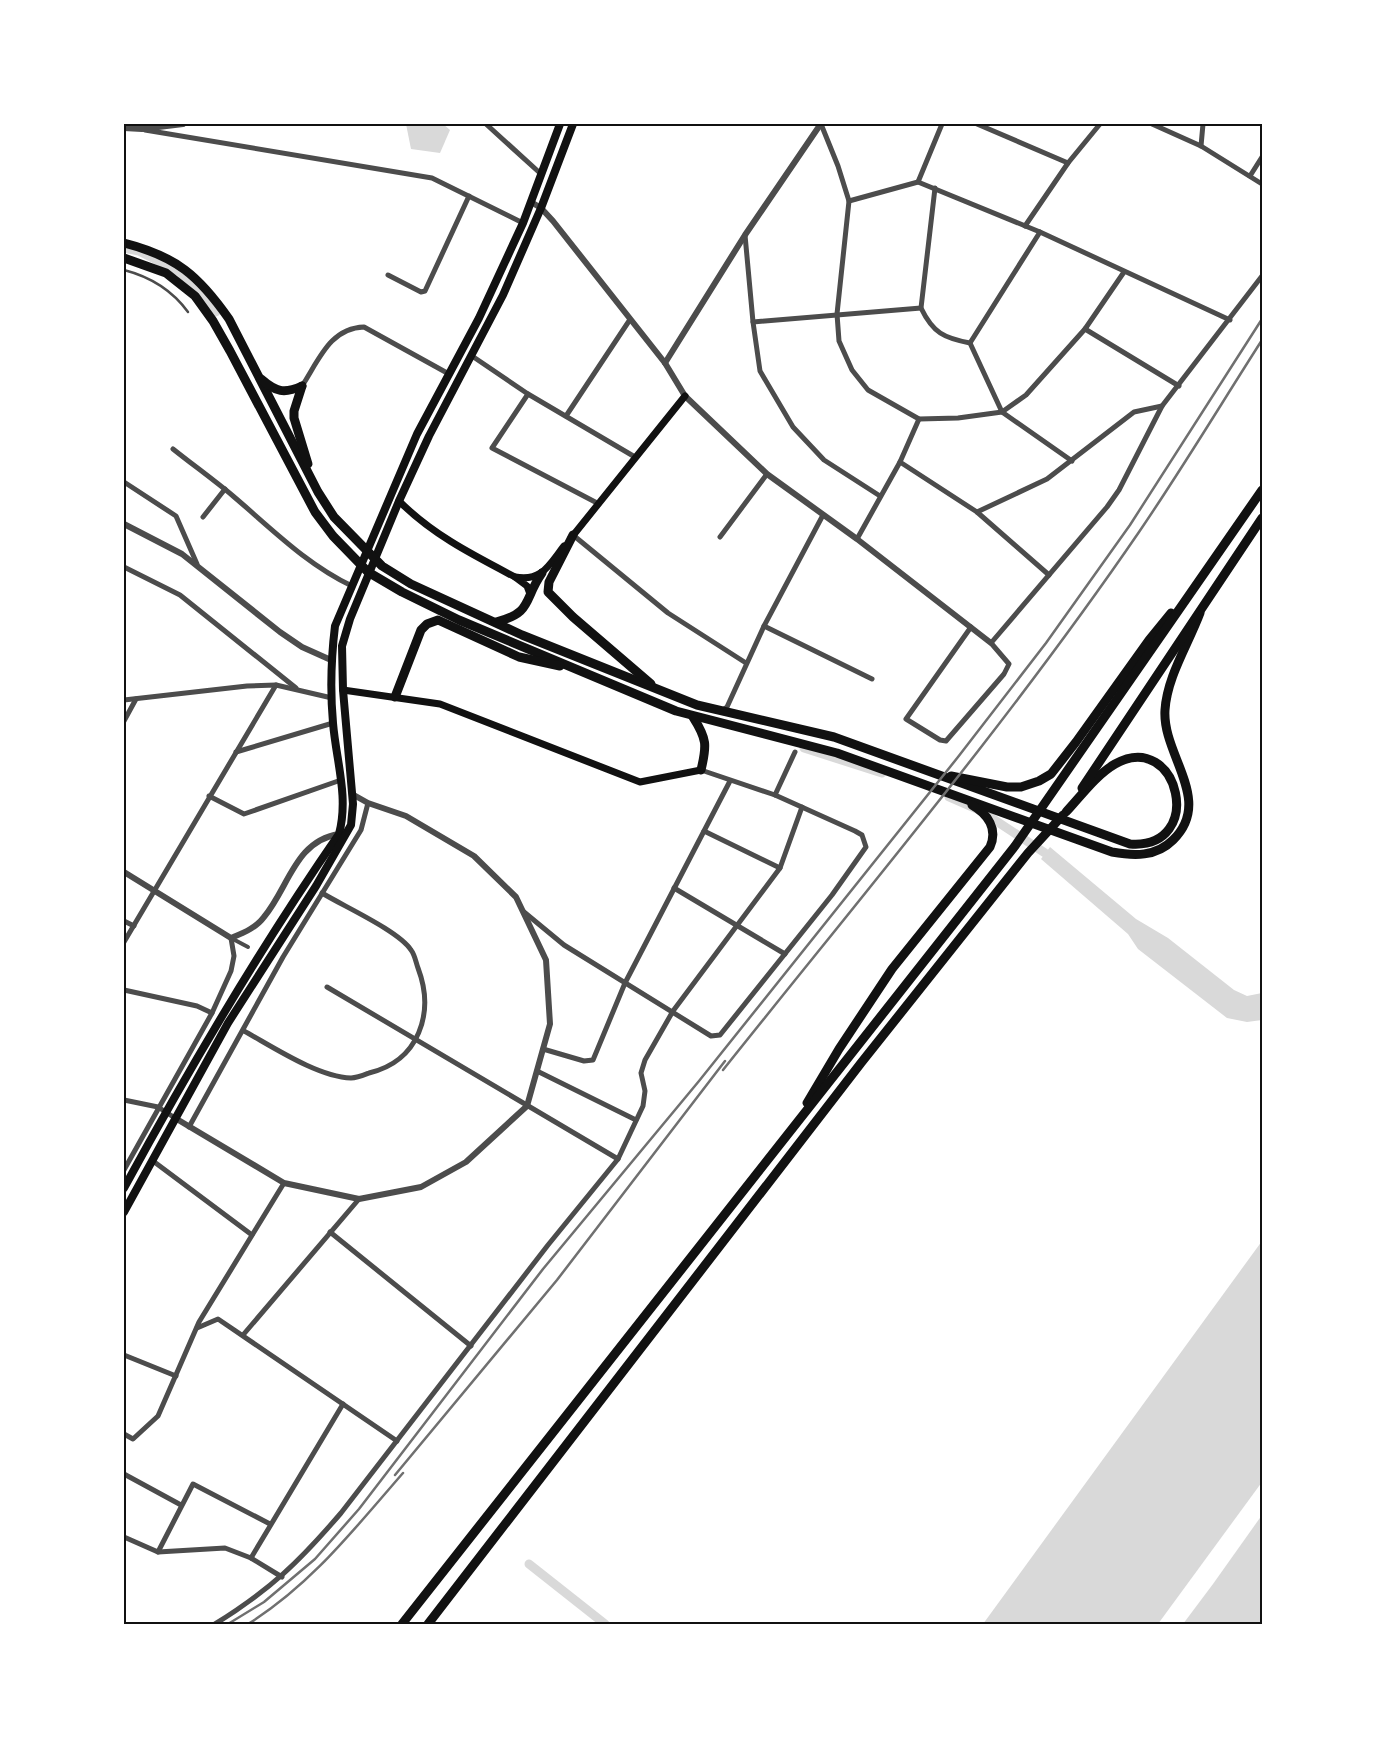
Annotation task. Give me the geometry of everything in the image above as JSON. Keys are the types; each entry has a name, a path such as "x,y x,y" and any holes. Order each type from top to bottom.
{"highway":[{"path":"124,243 148,249 200,280 229,319 318,492 352,537 382,566 410,584 522,635 720,712 834,737 926,772 1116,839 1137,844 1154,840 1168,828 1176,815 1178,802 1175,787 1166,770 1154,762 1141,757 1130,758 1114,765 1098,777 1066,812 1044,836 1028,853 861,1063 428,1624"},
{"path":"124,258 150,265 166,273 195,296 213,321 230,351 306,498 333,536 368,572 411,597 459,620 693,717 837,752 1112,852 1136,855 1159,850 1177,836 1189,810 1188,789 1170,741 1165,712 1170,685 1200,614"},
{"path":"256,374 279,392 291,391 302,386"},
{"path":"302,386 294,411 294,418 318,492"},
{"path":"402,1624 1015,846 1262,490"},
{"path":"1066,812 1200,614 1262,518"},
{"path":"573,536 549,582 548,592 573,618 657,689"},
{"path":"926,772 1007,787 1021,787 1039,781 1052,772 1149,640 1209,568"},
{"path":"496,622 517,616 523,610 542,573"},
{"path":"395,697 420,630 432,621 438,620 520,657 546,665 570,667"},
{"path":"693,717 704,734 706,748 701,770"},
{"path":"792,1130 839,1048 892,969 994,840 992,825 986,817 979,809 959,797"}],"main road":[{"path":"124,1188 161,1109 339,834 343,810 333,723 331,660 335,626 418,434 479,318 523,223 560,124"},
{"path":"124,1212 228,1023 306,903 351,825 352,794 343,690 342,646 350,619 399,501 429,436 503,295 541,208 572,124"},
{"path":"515,577 527,579 542,573 600,504 635,457 685,396"},
{"path":"399,501 417,519 453,544 515,577 527,586 530,594"},
{"path":"343,690 440,704 640,782 701,770"}],"street":[{"path":"142,129 154,126 183,124"},
{"path":"486,124 541,174"},
{"path":"820,124 838,166 849,201 837,314 839,341 859,379 868,390 919,419 958,418 1002,412 1026,395 1085,329 1124,272"},
{"path":"664,363 820,124"},
{"path":"918,182 942,124"},
{"path":"977,124 1068,163"},
{"path":"1024,226 1068,163 1100,124"},
{"path":"1152,124 1201,146 1262,184"},
{"path":"1201,146 1203,124"},
{"path":"124,128 142,129 432,178 523,223"},
{"path":"1250,176 1262,157"},
{"path":"849,201 918,182 1040,232 1230,320"},
{"path":"935,188 921,308 927,322 936,332 951,339 970,343"},
{"path":"388,275 421,292 425,291 469,196"},
{"path":"531,202 541,208 664,363 685,396 767,474 857,539 971,627 991,643 1009,664 1004,674 946,741 940,740 906,719 971,627"},
{"path":"970,343 1040,232"},
{"path":"746,235 753,322 760,371 793,428 824,460 880,496"},
{"path":"991,643 1119,490 1162,406 1262,276"},
{"path":"753,322 921,308"},
{"path":"566,416 629,321"},
{"path":"302,386 333,339 341,332 364,327 449,374"},
{"path":"1085,329 1179,386"},
{"path":"970,343 1002,412 1072,461"},
{"path":"472,356 528,394 635,457"},
{"path":"528,394 492,448 600,504"},
{"path":"977,512 1047,480 1134,412 1162,406"},
{"path":"857,539 900,462 919,419"},
{"path":"173,449 225,490 284,542 329,575 352,586"},
{"path":"900,462 977,512 1049,575"},
{"path":"720,537 767,474"},
{"path":"124,482 176,516 197,566"},
{"path":"203,518 225,490"},
{"path":"720,712 727,708 764,626 824,515"},
{"path":"124,524 182,554 280,632 302,647 331,660"},
{"path":"573,536 668,613 746,663"},
{"path":"124,567 180,595 296,688"},
{"path":"764,626 872,679"},
{"path":"124,942 156,891 209,796 276,685"},
{"path":"124,700 247,686 276,685 296,688 332,698"},
{"path":"124,721 136,698"},
{"path":"235,752 333,723"},
{"path":"775,795 795,752"},
{"path":"523,912 564,946 711,1036 720,1035 785,954 866,847 862,835 802,807 775,795 701,770"},
{"path":"209,796 244,814 341,780"},
{"path":"543,1049 584,1061 593,1060 625,983 730,781"},
{"path":"124,1100 161,1109 284,1183 359,1199 421,1187 466,1162 527,1106 550,1024 546,960 516,897 474,856 406,816 352,794"},
{"path":"189,1127 244,1031 283,957 361,830 368,802"},
{"path":"215,1624 253,1600 282,1577 307,1553 397,1441 548,1245 618,1159 643,1106 646,1092 641,1073 644,1060 673,1011 780,868 802,807"},
{"path":"704,831 780,868"},
{"path":"231,938 254,926 264,918 302,855 312,844 325,836 339,834"},
{"path":"124,872 248,947"},
{"path":"674,888 785,954"},
{"path":"244,1031 315,1070 351,1078 384,1070 404,1056 416,1040 426,1014 422,977 411,950 389,931 322,893"},
{"path":"124,921 134,926"},
{"path":"124,1170 161,1109 212,1013 230,971 234,956 231,938"},
{"path":"327,987 618,1159"},
{"path":"124,990 197,1006 212,1013"},
{"path":"537,1071 636,1120"},
{"path":"153,1161 252,1235"},
{"path":"124,1434 133,1439 158,1416 196,1328 284,1183"},
{"path":"243,1335 359,1199"},
{"path":"330,1232 471,1346"},
{"path":"196,1328 218,1319 397,1441"},
{"path":"124,1355 176,1376"},
{"path":"251,1558 343,1404"},
{"path":"124,1474 182,1505"},
{"path":"158,1552 193,1484 270,1524"},
{"path":"124,1537 158,1552 225,1548 251,1558 282,1577"}],"lane":[{"path":"124,270 161,285 176,295 188,312"}],"shaded area":[{"path":"406,124 443,124 450,130 440,153 411,149"},
{"path":"1050,847 1136,919 1168,938 1234,990 1247,996 1262,993 1262,1020 1247,1022 1227,1018 1138,949 1128,934 1041,859"},
{"path":"1262,1241 1262,1624 983,1624"}],"pier":[{"path":"1262,1482 1262,1515 1213,1584 1183,1624 1158,1624"}],"waterway":[{"path":"124,248 139,251 180,272 216,312"},
{"path":"804,748 882,773"},
{"path":"949,797 981,811 1045,853"},
{"path":"529,1564 605,1624"}],"railway":[{"path":"228,1624 264,1602 315,1559 359,1509 543,1269 699,1081 958,757 1046,643 1130,525 1262,319"},
{"path":"723,1070 936,805 1040,670 1139,532 1262,340"},
{"path":"395,1475 557,1280 725,1061"},
{"path":"248,1624 271,1609 312,1574 403,1473"}]}
